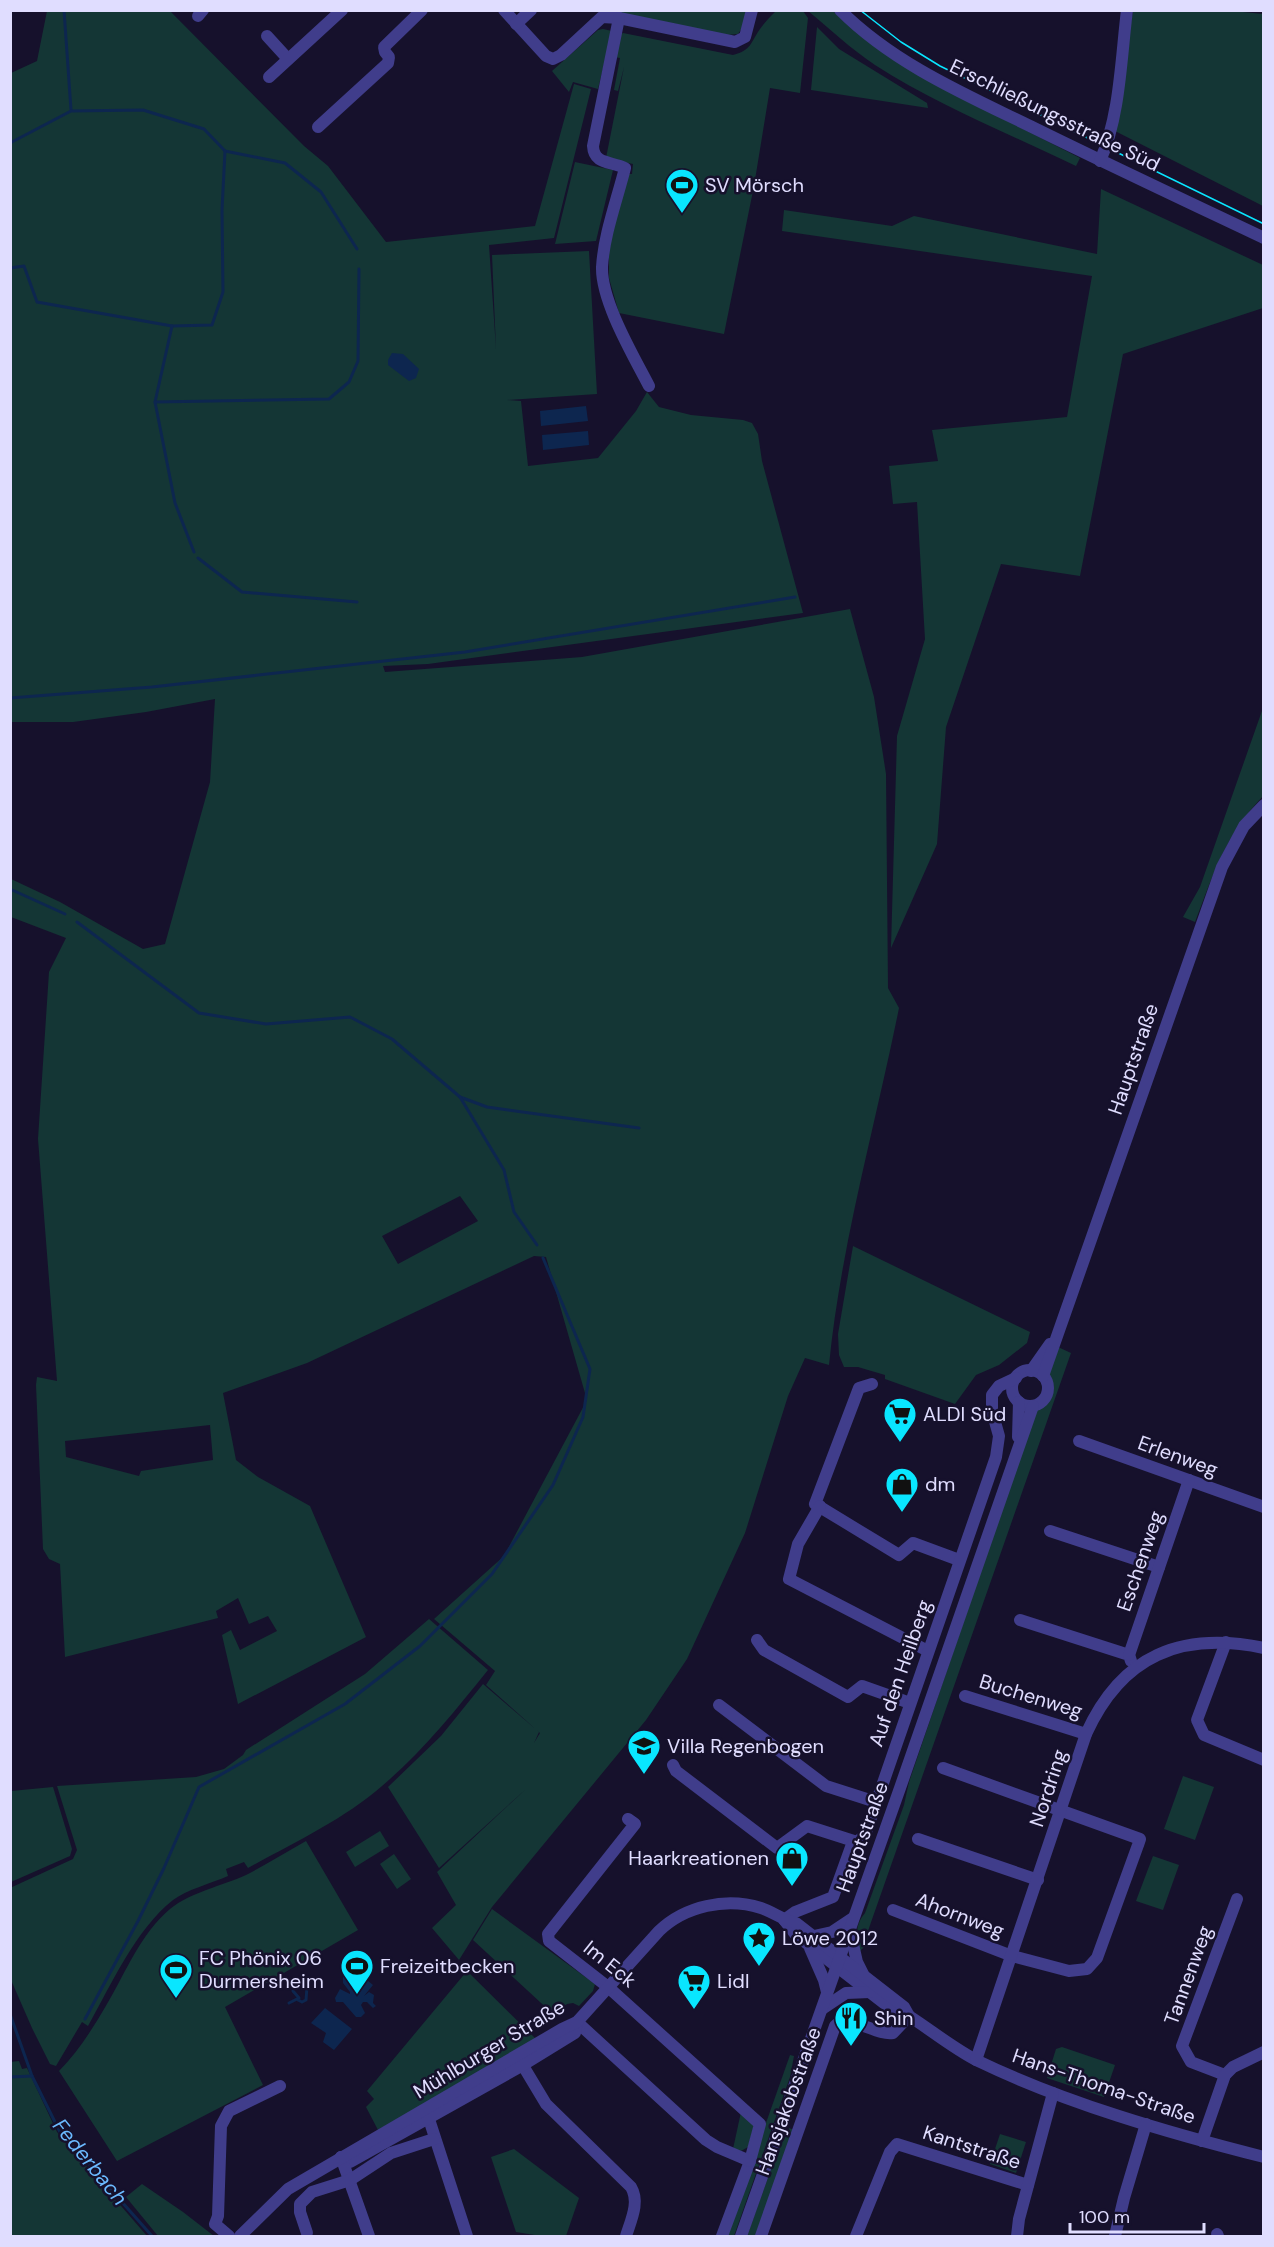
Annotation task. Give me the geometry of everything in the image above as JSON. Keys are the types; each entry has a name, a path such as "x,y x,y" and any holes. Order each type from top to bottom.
{"street":[{"path":"268,77 342,10"},
{"path":"504,10 546,56 553,59 561,55 602,17 619,18 735,42 745,37 752,10"},
{"path":"516,24 531,10"},
{"name":"Erschließungsstraße Süd","path":"840,10 863,32 927,73 1100,160 1263,238"},
{"path":"1100,160 1108,143 1114,111 1127,10"},
{"path":"318,127 388,63 389,57 384,47 413,13"},
{"path":"619,18 593,146 593,154 599,160 625,168 605,246 602,268 604,285 618,323 649,386"},
{"path":"267,36 288,59"},
{"name":"Hauptstraße","path":"741,2236 1033,1406 1043,1400 1047,1394 1048,1386 1037,1373 1056,1336 1222,867 1244,826 1263,805"},
{"path":"991,1403 994,1390 1021,1373 1037,1373"},
{"name":"Hauptstraße","path":"1016,1378 1013,1385 1016,1397 1018,1450"},
{"path":"872,1384 860,1388 815,1504 899,1555 913,1543 959,1560"},
{"path":"991,1403 1001,1396 1016,1397 1033,1406"},
{"name":"Auf den Heilberg","path":"784,1920 795,1911 833,1897 851,1847 864,1835 999,1444 998,1428 991,1403"},
{"name":"Erlenweg","path":"1079,1441 1263,1508"},
{"name":"Eschenweg","path":"1129,1655 1189,1480"},
{"path":"819,1506 798,1544 789,1579 928,1651"},
{"path":"1050,1531 1159,1567"},
{"path":"1020,1620 1129,1655 1134,1668"},
{"path":"757,1640 764,1650 848,1697 862,1686 910,1703"},
{"name":"Nordring","path":"975,2060 1086,1734 1093,1718 1111,1692 1134,1668 1169,1650 1205,1642 1226,1642 1263,1648"},
{"path":"1226,1642 1197,1720 1204,1735 1263,1760"},
{"name":"Buchenweg","path":"965,1696 1086,1734"},
{"path":"719,1705 825,1786 876,1802"},
{"path":"674,1765 676,1771 777,1848 807,1826 857,1842"},
{"path":"943,1768 1061,1811"},
{"name":"Ahornweg","path":"893,1910 1012,1956 1069,1971 1087,1969 1097,1958 1140,1839 1061,1811"},
{"name":"Im Eck","path":"628,1819 635,1824 548,1934 549,1941 608,1987 760,2124 750,2161"},
{"path":"918,1839 1038,1880"},
{"name":"Tannenweg","path":"1225,2075 1191,2062 1182,2046 1237,1899"},
{"name":"Mühlburger Straße","path":"240,2236 288,2189 341,2157 427,2114 520,2060 575,2033 577,2022 659,1931 672,1919 688,1911 722,1904 742,1904 763,1909 784,1920 796,1923 811,1940 838,1961"},
{"path":"827,1992 811,1940 851,1923 857,1962 863,1975"},
{"name":"Hans-Thoma-Straße","path":"838,1961 863,1975 904,2007 909,2016"},
{"name":"Hans-Thoma-Straße","path":"838,1961 870,1992 898,2014 909,2016 975,2060 1053,2093 1146,2124 1263,2157"},
{"path":"821,2010 846,1993 870,1992"},
{"name":"Hansjakobstraße","path":"761,2236 835,2026 838,2022 845,2020 885,2035 893,2033 909,2016"},
{"path":"577,2022 706,2140 750,2161 722,2236"},
{"path":"1202,2141 1225,2075 1233,2067 1263,2052"},
{"path":"520,2060 546,2104 636,2194 626,2236"},
{"path":"229,2236 215,2224 218,2216 221,2127 229,2111 280,2086"},
{"path":"1017,2236 1019,2219 1053,2093"},
{"path":"427,2114 467,2236"},
{"path":"1115,2236 1146,2124"},
{"path":"307,2233 300,2212 300,2204 312,2192 350,2180 390,2153 434,2139"},
{"name":"Kantstraße","path":"856,2236 890,2152 897,2144 1028,2186"},
{"path":"341,2157 369,2236"}],"green space":[{"path":"1223,10 1263,14 1263,206 1113,130 1133,11"},
{"path":"47,11 170,11 304,146 328,166 386,242 535,226 574,84 591,89 554,238 489,245 496,349 492,255 589,251 597,394 507,400 521,401 528,466 598,458 636,411 647,392 659,407 691,415 743,420 752,423 758,434 762,461 803,613 428,664 383,666 385,672 582,657 850,609 874,697 886,774 888,988 899,1008 850,1230 834,1320 829,1365 805,1358 788,1396 745,1533 687,1659 646,1720 492,1907 459,1960 432,1928 456,1905 437,1872 527,1788 439,1868 388,1787 441,1736 483,1684 536,1729 486,1685 495,1671 434,1619 504,1556 587,1400 546,1257 534,1256 307,1363 223,1393 236,1460 258,1477 310,1506 366,1637 238,1704 222,1635 231,1630 240,1650 277,1631 268,1616 249,1624 238,1598 216,1611 218,1618 65,1657 60,1564 49,1559 43,1549 36,1385 37,1377 57,1381 38,1139 49,972 66,938 11,917 11,879 60,902 143,949 165,944 210,782 215,699 146,712 73,722 11,722 11,73 37,61","holes":["460,1196 478,1221 398,1264 382,1236","210,1425 213,1460 141,1471 139,1476 66,1457 65,1441"]},
{"path":"607,11 747,11 745,24 738,34 727,35"},
{"name":"SV Mörsch","path":"776,11 803,11 808,18 800,93 770,88 754,186 724,334 619,313 609,278 609,242 627,174 632,174 633,164 606,158 624,67 618,91 614,90 620,58 614,57 619,35 623,33 733,55 750,45"},
{"path":"808,11 833,11 843,21 916,74 1080,158 1076,166 948,106 899,80 875,65"},
{"path":"817,27 839,49 927,103 928,108 811,90"},
{"path":"598,30 612,31 598,89 573,82 569,92 552,71"},
{"path":"575,162 613,170 596,241 555,244"},
{"path":"1101,189 1263,265 1263,308 1123,354 1080,576 1001,564 946,727 937,844 891,948 897,736 925,639 917,502 893,504 889,466 938,461 932,430 1067,417 1092,276 782,231 784,210 892,226 914,216 1097,254"},
{"path":"1263,708 1263,796 1239,826 1222,855 1195,922 1183,917 1200,887"},
{"path":"853,1246 1030,1332 1027,1343 999,1365 976,1375 955,1404 885,1379 885,1375 858,1367 844,1367 839,1355 838,1334"},
{"path":"1058,1347 1071,1353 869,1928 867,1944 859,1952 857,1931 859,1922 865,1913 904,1805 909,1782 1036,1409 1048,1394 1047,1372"},
{"path":"429,1619 488,1670 451,1716 397,1773 351,1810 248,1868 244,1862 226,1869 228,1876 173,1900 147,1926 136,1942 88,2026 82,2022 56,2066 50,2064 11,1980 10,1888 73,1859 77,1850 57,1786 196,1777 224,1769 243,1755 246,1750 365,1674"},
{"path":"1183,1776 1214,1787 1195,1840 1164,1829"},
{"path":"53,1787 72,1849 70,1856 11,1882 11,1791"},
{"path":"380,1831 389,1846 355,1867 346,1852"},
{"name":"FC Phönix 06 Durmersheim","path":"306,1841 358,1930 225,2007 263,2085 117,2161 59,2071 91,2031 142,1941 170,1909 197,1894 246,1875"},
{"path":"394,1854 411,1879 397,1889 380,1864"},
{"path":"1153,1856 1179,1865 1163,1910 1136,1901"},
{"path":"492,1909 595,1984 593,1991 579,2006 573,2003 567,2004 553,2014 473,1940"},
{"path":"467,1971 537,2040 378,2130 366,2107 374,2099 367,2091"},
{"path":"1062,2047 1115,2065 1104,2097 1047,2078 1056,2049"},
{"path":"790,2055 794,2056 790,2077 734,2236 726,2236"},
{"path":"19,2061 22,2069 27,2068 57,2132 147,2236 11,2236 10,2062"},
{"path":"741,2112 754,2125 748,2147 741,2151 733,2149"},
{"path":"789,2128 794,2130 756,2236 747,2236 775,2158"},
{"path":"1000,2134 1026,2142 1016,2173 990,2164"},
{"path":"514,2149 579,2198 566,2236 541,2236 516,2232 491,2157"},
{"path":"142,2184 214,2236 158,2236 126,2197"}],"water":[{"path":"392,353 403,354 419,369 416,378 409,381 388,365"},
{"path":"586,406 588,421 541,426 540,411"},
{"path":"588,431 589,445 543,450 542,435"},
{"name":"Freizeitbecken","path":"356,1971 373,1985 364,1996 369,1992 374,1995 373,2003 376,2006 373,2008 367,2002 363,2002 361,2005 365,2013 361,2017 356,2017 343,2002 336,2002 335,1998 340,1989 350,1994 343,1983 343,1977"},
{"path":"325,2008 352,2029 334,2050 323,2042 326,2033 311,2023"}],"waterway":[{"path":"64,10 71,110"},
{"path":"10,143 71,111 143,110 204,129 225,151 285,163 321,192 357,249"},
{"path":"10,268 24,266 37,302 172,326 212,325 223,292 222,210 225,151"},
{"path":"155,402 329,399 349,382 358,361 359,269"},
{"path":"172,326 155,402 175,503 194,552"},
{"path":"198,558 242,592 357,602"},
{"path":"10,698 152,687 465,652 795,597"},
{"path":"10,889 65,914"},
{"path":"77,922 199,1013 266,1024 350,1017 392,1039 460,1097 487,1107 639,1128"},
{"path":"460,1097 504,1170 514,1212 537,1245"},
{"path":"85,2019 138,1921 199,1787 345,1704 420,1646 492,1574 553,1485 583,1417 590,1369 543,1258"},
{"path":"298,2000 302,2002 306,2000 307,1987"},
{"path":"289,2003 299,1998 293,1991"},
{"name":"Federbach","path":"10,2014 32,2076 60,2132 152,2236"},
{"path":"10,2077 32,2076"}],"tram line":[{"path":"860,10 901,42 940,66 1264,224"}],"place":[{"name":"SV Mörsch","path":"682,214"},
{"name":"ALDI Süd","path":"900,1443"},
{"name":"dm","path":"902,1513"},
{"name":"Villa Regenbogen","path":"644,1775"},
{"name":"Haarkreationen","path":"792,1887"},
{"name":"Löwe 2012","path":"759,1967"},
{"name":"Freizeitbecken","path":"357,1995"},
{"name":"FC Phönix 06 Durmersheim","path":"176,1999"},
{"name":"Lidl","path":"694,2010"},
{"name":"Shin","path":"851,2047"}]}
